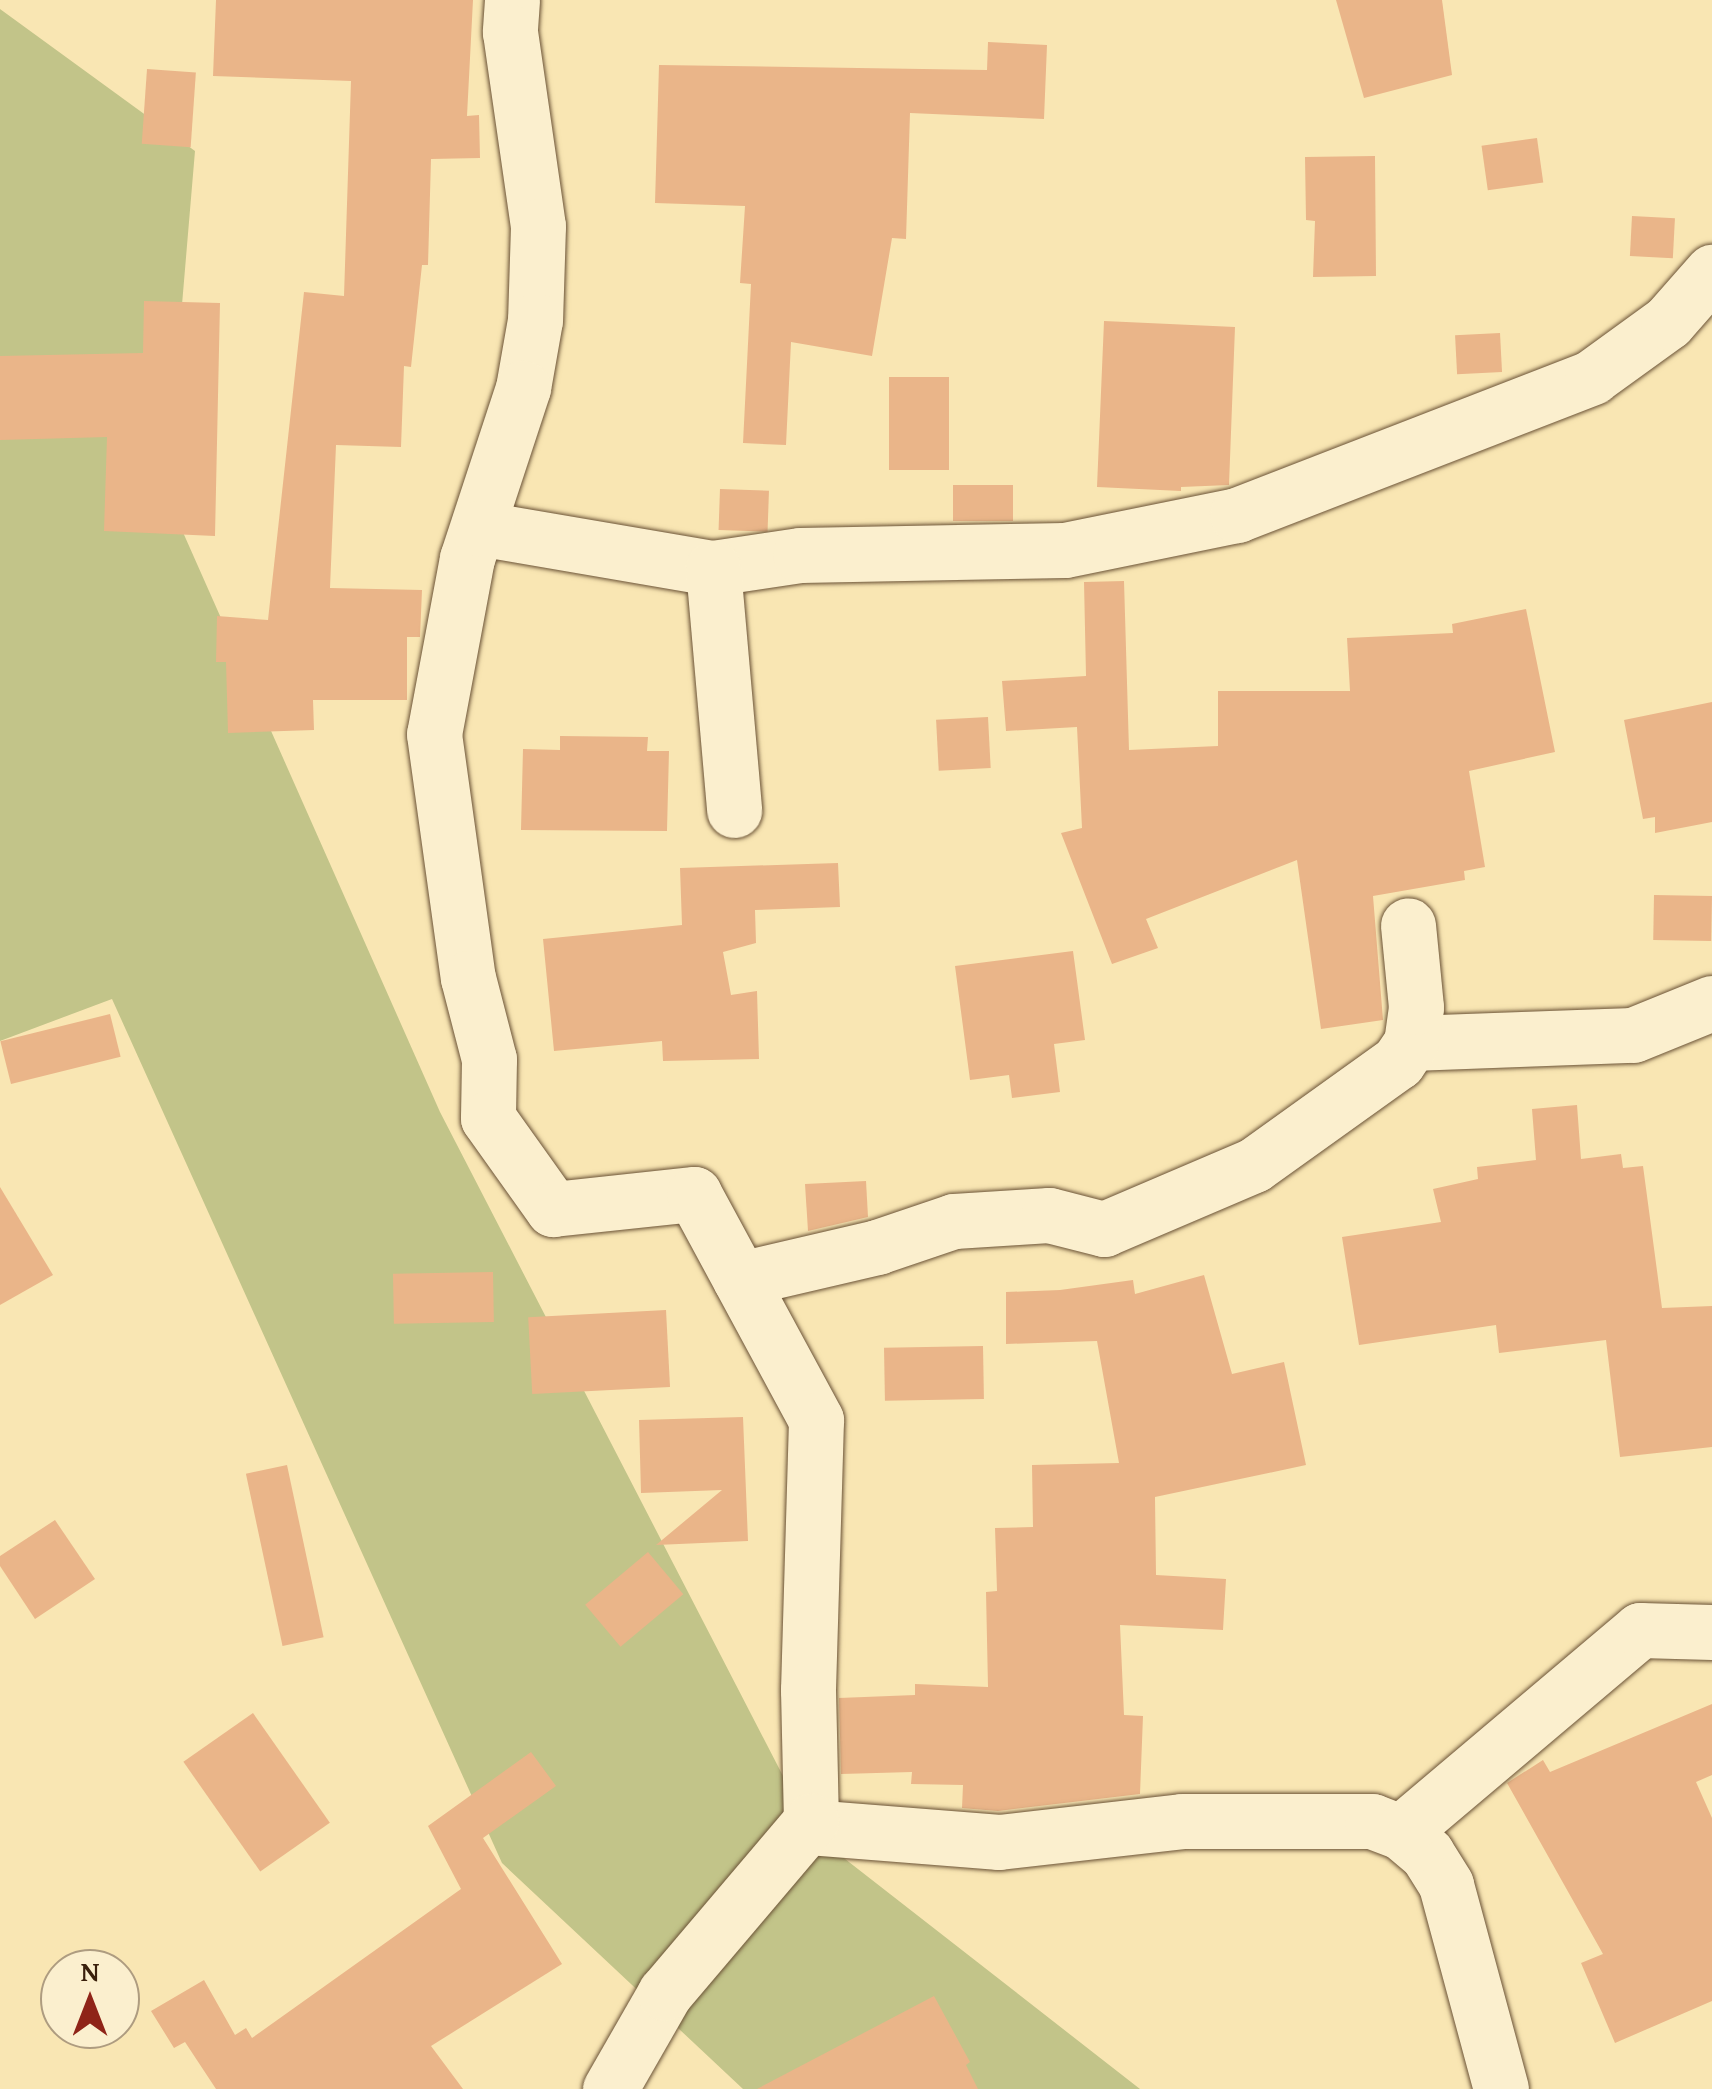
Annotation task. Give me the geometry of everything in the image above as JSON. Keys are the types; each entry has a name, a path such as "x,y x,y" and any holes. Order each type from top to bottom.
{"street":[{"path":"512,0 510,32 538,226 535,320 523,388 467,558 434,734 468,978 489,1060 488,1118 552,1209 694,1194 816,1420 808,1690 811,1820 665,1993 610,2089"},
{"path":"478,528 713,568 800,555 1066,550 1237,515 1592,376 1668,322 1712,272"},
{"path":"713,568 734,810"},
{"path":"740,1279 877,1247 954,1221 1049,1215 1104,1229 1254,1165 1398,1062 1411,1043 1416,1008 1408,925"},
{"path":"1411,1043 1633,1035 1712,1003"},
{"path":"1402,1832 1640,1630 1712,1632"},
{"path":"811,1820 822,1828 998,1842 1182,1822 1372,1820 1402,1832 1427,1854 1446,1885 1501,2089"}],"green space":[{"path":"0,9 195,151 166,494 440,1112 813,1834 1140,2089 743,2089 502,1863 112,999 0,1041"}],"building":[{"path":"216,0 473,0 467,116 479,115 480,158 431,159 428,265 422,265 411,367 404,366 401,447 336,445 330,588 422,590 420,637 407,637 407,700 313,700 314,730 228,733 226,662 216,662 217,616 268,620 304,292 344,296 351,81 213,76"},
{"path":"1336,0 1442,0 1452,75 1364,98"},
{"path":"988,42 1047,45 1044,119 910,113 906,239 892,238 872,356 791,342 786,445 743,443 751,284 740,283 745,206 655,203 659,65 987,70"},
{"path":"147,69 196,72 191,147 142,144"},
{"path":"1537,138 1543,183 1488,190 1482,146"},
{"path":"1375,156 1376,276 1313,277 1315,221 1306,220 1305,157"},
{"path":"1632,216 1675,218 1673,258 1630,256"},
{"path":"144,301 220,303 215,536 104,531 107,437 0,440 0,356 143,353"},
{"path":"1104,321 1235,327 1229,485 1181,487 1181,491 1097,487"},
{"path":"1500,333 1502,372 1457,374 1455,335"},
{"path":"889,377 949,377 949,470 889,470"},
{"path":"953,485 1013,485 1013,521 953,521"},
{"path":"720,489 769,491 768,532 719,530"},
{"path":"1124,581 1129,750 1218,746 1218,691 1350,691 1347,638 1453,633 1452,624 1526,609 1555,752 1469,771 1485,867 1464,871 1465,880 1373,896 1383,1020 1321,1029 1297,860 1146,919 1158,948 1112,964 1061,833 1082,828 1077,727 1006,731 1002,681 1086,676 1084,582"},
{"path":"1712,702 1712,822 1655,833 1655,817 1643,819 1624,720"},
{"path":"988,717 991,768 939,771 936,720"},
{"path":"560,736 648,737 647,751 669,751 667,831 521,830 523,749 560,750"},
{"path":"838,863 840,907 755,910 756,943 723,952 731,995 757,991 759,1059 663,1061 662,1041 554,1051 543,939 682,925 680,868"},
{"path":"1654,895 1712,896 1711,941 1653,940"},
{"path":"1073,951 1085,1040 1054,1044 1060,1092 1012,1098 1009,1075 970,1080 955,966"},
{"path":"110,1014 121,1057 11,1084 0,1041"},
{"path":"1577,1105 1581,1159 1621,1154 1623,1168 1643,1166 1662,1308 1712,1306 1712,1447 1620,1457 1606,1340 1499,1353 1496,1325 1359,1345 1342,1237 1441,1222 1433,1189 1478,1179 1477,1167 1536,1160 1532,1109"},
{"path":"866,1181 868,1217 808,1231 805,1184"},
{"path":"0,1187 53,1275 0,1305"},
{"path":"493,1272 494,1322 394,1324 393,1274"},
{"path":"1204,1275 1232,1374 1284,1362 1306,1465 1155,1497 1156,1575 1226,1579 1223,1630 1120,1625 1124,1715 1143,1716 1140,1794 998,1811 962,1808 963,1785 911,1784 912,1772 841,1774 839,1698 915,1695 915,1684 988,1687 986,1592 997,1591 995,1528 1033,1527 1032,1465 1119,1463 1097,1341 1006,1344 1006,1292 1060,1290 1133,1280 1135,1294"},
{"path":"666,1310 670,1387 532,1394 528,1317"},
{"path":"983,1346 984,1399 885,1401 884,1348"},
{"path":"743,1417 748,1541 656,1545 722,1490 641,1493 639,1420"},
{"path":"287,1465 324,1637 283,1646 246,1474"},
{"path":"55,1520 95,1579 35,1619 0,1566 0,1556"},
{"path":"648,1552 683,1594 621,1647 585,1605"},
{"path":"1712,1704 1712,1775 1696,1782 1712,1818 1712,2001 1615,2043 1581,1963 1603,1954 1507,1783 1543,1760 1550,1772"},
{"path":"253,1713 330,1823 260,1872 183,1762"},
{"path":"531,1752 556,1786 483,1838 562,1964 431,2046 463,2089 216,2089 185,2042 174,2048 151,2011 204,1980 235,2035 246,2028 252,2038 461,1889 428,1826"},
{"path":"934,1996 970,2062 966,2065 978,2089 757,2089"}]}
